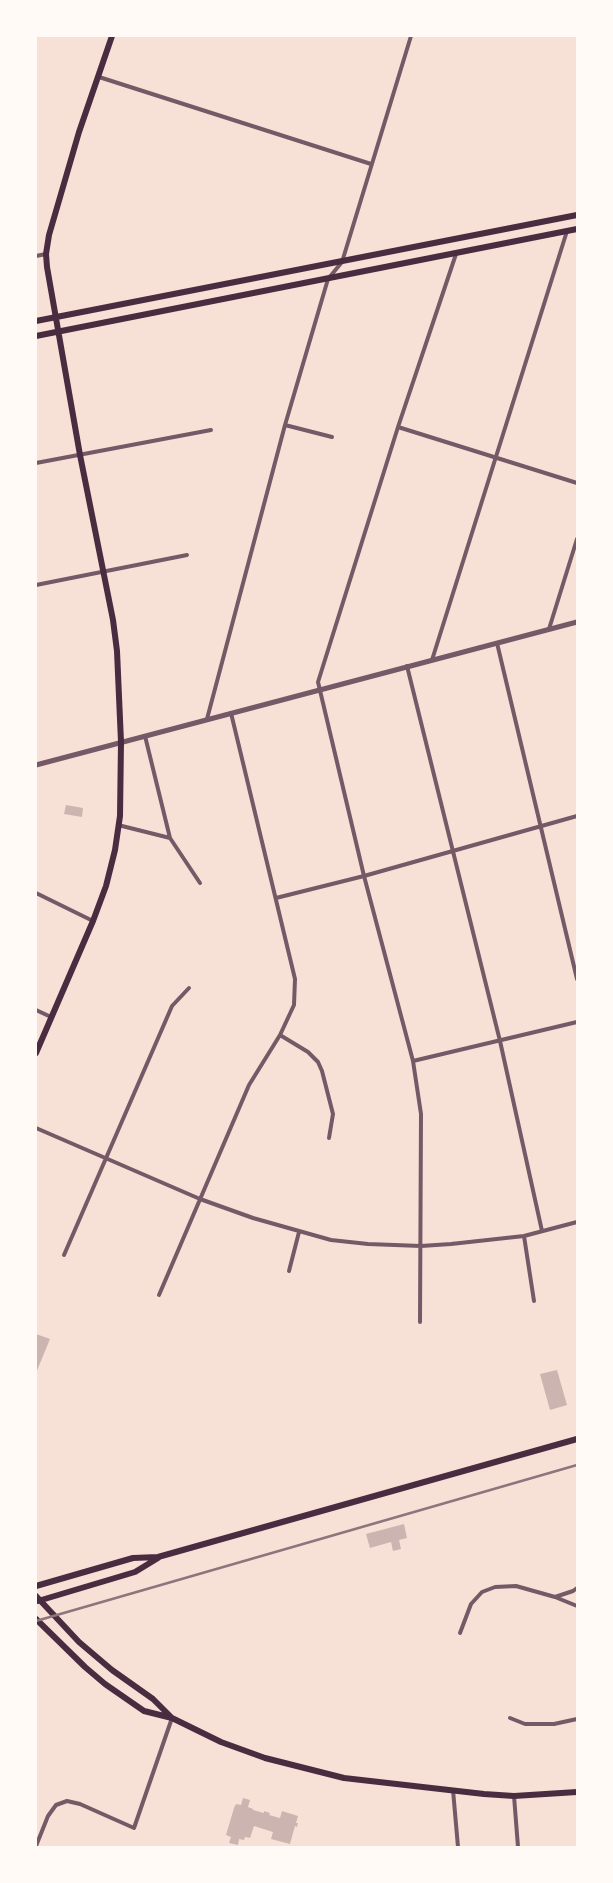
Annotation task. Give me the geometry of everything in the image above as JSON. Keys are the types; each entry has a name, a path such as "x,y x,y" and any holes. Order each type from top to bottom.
{"main road":[{"path":"36,1053 93,921 106,886 115,850 122,788 117,651 104,571 80,455 46,254 49,234 79,132 112,36"},
{"path":"36,321 577,215"},
{"path":"36,336 577,229"},
{"path":"36,1586 133,1558 158,1557 577,1439"},
{"path":"158,1557 135,1572 37,1599 79,1642 112,1670 153,1699 172,1718"},
{"path":"36,1619 70,1653 106,1684 144,1711 172,1718 228,1745 300,1768 344,1778 514,1796 577,1792"}],"street":[{"path":"207,719 285,425 328,279 342,262 411,36"},
{"path":"99,77 371,164"},
{"path":"432,660 567,231"},
{"path":"36,256 46,254"},
{"path":"420,1322 421,1114 413,1061 364,876 319,690 320,673 398,427 456,254"},
{"path":"285,425 332,436"},
{"path":"398,427 577,483"},
{"path":"36,463 211,430"},
{"path":"549,629 577,539"},
{"path":"36,585 187,555"},
{"path":"36,765 577,622"},
{"path":"497,643 577,979"},
{"path":"407,666 500,1041 542,1231"},
{"path":"159,1296 249,1086 280,1034 294,1005 295,979 231,713"},
{"path":"145,736 170,838 200,883"},
{"path":"276,898 364,876 577,816"},
{"path":"118,825 170,838"},
{"path":"36,893 93,921"},
{"path":"64,1255 172,1006 188,988"},
{"path":"36,1010 51,1017"},
{"path":"413,1061 577,1022"},
{"path":"280,1034 308,1052 318,1062 322,1070 333,1114 329,1138"},
{"path":"36,1128 200,1199 253,1218 331,1240 368,1244 421,1246 485,1242 524,1236 577,1222"},
{"path":"289,1271 299,1232"},
{"path":"524,1236 534,1301"},
{"path":"460,1633 471,1604 482,1592 495,1587 516,1586 555,1597 577,1606"},
{"path":"555,1597 574,1591 577,1588"},
{"path":"36,1846 48,1816 56,1805 67,1801 80,1804 134,1828 172,1718"},
{"path":"510,1718 525,1724 554,1724 577,1720"},
{"path":"452,1790 458,1847"},
{"path":"514,1796 518,1847"}],"building":[{"path":"66,805 83,808 82,817 64,814"},
{"path":"36,1334 50,1339 36,1373"},
{"path":"557,1370 567,1405 550,1410 540,1374"},
{"path":"404,1524 407,1538 399,1540 401,1549 393,1551 391,1542 370,1548 366,1534"},
{"path":"243,1798 250,1800 248,1807 253,1810 264,1813 264,1811 270,1813 269,1815 280,1818 282,1811 298,1816 296,1823 298,1823 297,1827 295,1826 290,1844 271,1839 273,1832 254,1826 250,1838 245,1837 244,1840 239,1839 238,1845 229,1843 231,1837 226,1835 234,1808 236,1804 241,1805"}],"railway":[{"path":"36,1621 577,1465"}]}
